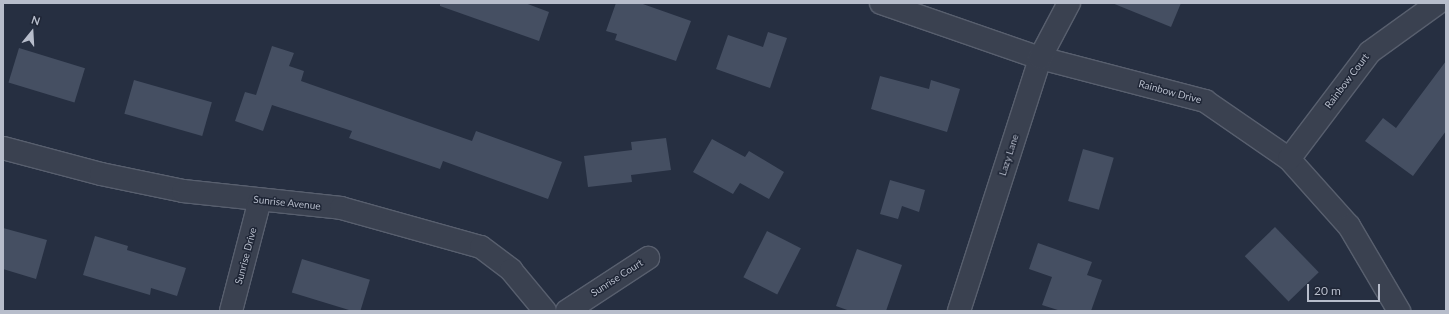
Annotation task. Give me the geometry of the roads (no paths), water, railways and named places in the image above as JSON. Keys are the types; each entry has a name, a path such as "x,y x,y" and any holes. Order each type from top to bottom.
{"street":[{"name":"Rainbow Drive","path":"881,3 1040,58 1205,101 1288,159 1349,226 1399,311"},
{"name":"Lazy Lane","path":"959,311 1040,58 1069,3"},
{"name":"Rainbow Court","path":"1288,159 1370,52 1438,3"},
{"name":"Sunrise Avenue","path":"3,148 101,174 183,191 341,208 481,247 511,270 545,311"},
{"name":"Sunrise Drive","path":"232,311 260,200"},
{"name":"Sunrise Court","path":"567,311 648,258"}]}
